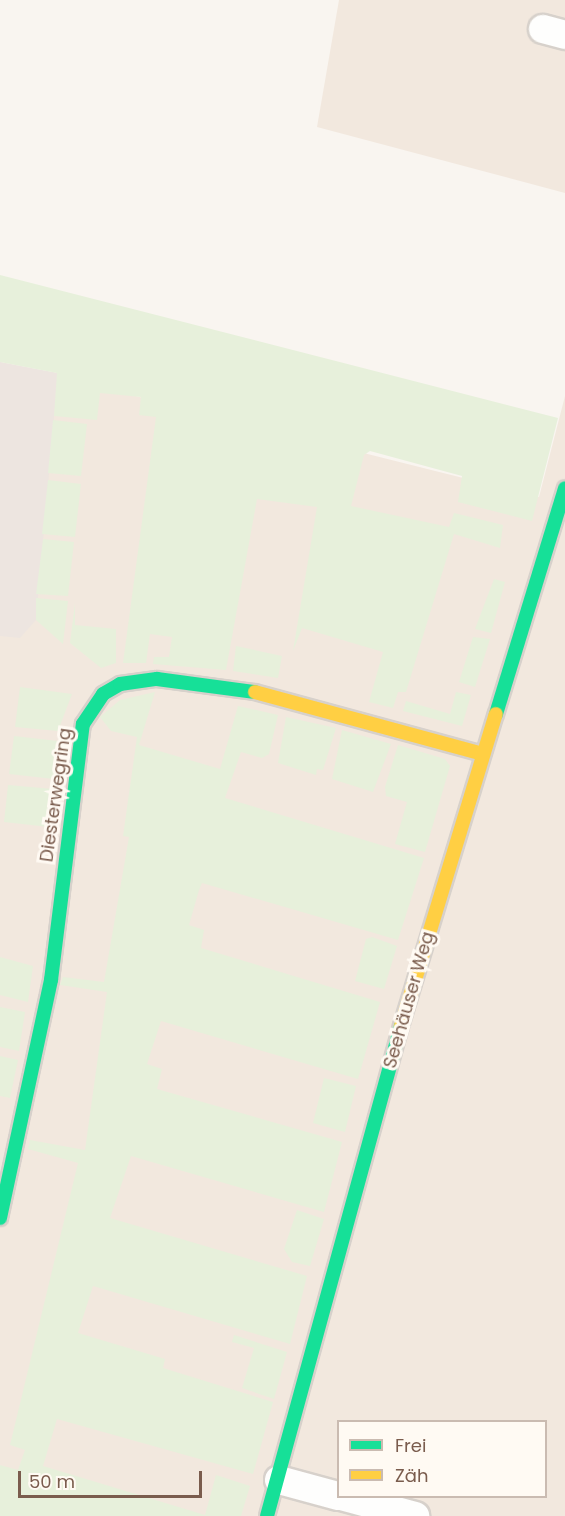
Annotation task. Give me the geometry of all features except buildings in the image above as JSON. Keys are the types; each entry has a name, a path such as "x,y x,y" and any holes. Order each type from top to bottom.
{"street":[{"name":"Seehäuser Weg","path":"267,1516 279,1480 480,753 565,488"},
{"name":"Diesterwegring","path":"0,1218 51,980 77,749 83,724 103,694 120,684 157,679 280,695 480,753"},
{"path":"279,1480 337,1495"},
{"path":"348,1498 415,1516"}],"shaded area":[{"path":"339,0 565,0 565,193 317,127"},
{"path":"0,362 539,497 565,396 565,1516 0,1516"},
{"path":"0,362 58,373 36,620 20,638 0,636"}],"green space":[{"path":"0,275 558,418 532,521 458,502 462,476 370,451 364,455 351,506 449,527 454,513 503,525 500,548 454,534 406,692 398,692 393,708 369,702 383,652 302,628 293,651 317,507 257,499 226,670 153,664 154,657 169,657 172,637 150,634 146,663 123,663 156,417 139,415 141,397 100,393 97,420 54,416 57,373 0,362"},
{"path":"53,420 87,424 81,476 48,473"},
{"path":"48,480 81,484 75,537 42,534"},
{"path":"43,539 74,542 68,596 36,594"},
{"path":"494,579 505,582 491,633 475,629"},
{"path":"36,598 68,601 63,644 36,620"},
{"path":"75,603 75,625 116,629 116,663 101,668 70,643"},
{"path":"473,637 490,639 475,687 459,682"},
{"path":"236,646 282,656 278,678 233,671"},
{"path":"20,687 72,694 58,731 15,727"},
{"path":"155,692 139,745 220,769 238,706 278,715 269,754 262,758 241,752 225,798 424,858 398,940 202,883 199,890 189,925 204,930 201,948 380,1002 358,1079 161,1021 147,1064 162,1069 157,1089 342,1142 324,1212 131,1156 110,1218 307,1276 290,1344 93,1286 78,1333 165,1359 163,1368 273,1402 253,1474 57,1419 43,1466 205,1515 216,1475 250,1486 241,1516 0,1516 0,1465 18,1470 25,1450 10,1445 78,1163 28,1149 30,1140 85,1150 107,992 60,985 63,977 104,982 129,837 123,836 137,737 111,731 100,717 120,700"},
{"path":"456,692 471,695 462,726 403,711 406,701 450,714"},
{"path":"286,717 336,728 323,770 317,769 316,775 278,763"},
{"path":"342,730 391,744 373,792 332,779"},
{"path":"14,736 58,741 54,779 9,774"},
{"path":"398,745 445,759 450,766 425,852 395,844 407,802 386,796 385,787"},
{"path":"8,785 53,789 49,827 4,822"},
{"path":"372,937 397,946 384,989 355,981 366,939"},
{"path":"0,957 33,966 28,1002 0,995"},
{"path":"0,1007 25,1012 19,1051 0,1047"},
{"path":"0,1056 18,1060 10,1098 0,1096"},
{"path":"324,1078 356,1086 345,1132 313,1123"},
{"path":"297,1210 324,1219 310,1266 292,1262 284,1249"},
{"path":"234,1335 287,1352 274,1399 242,1388 254,1348 232,1342"}],"traffic: fast":[{"path":"496,714 565,488"},
{"path":"0,1218 51,980 83,724 103,694 120,684 157,679 255,692"},
{"path":"267,1516 401,1026"}],"traffic: slow":[{"path":"255,692 480,753"},
{"path":"401,1026 496,714"}]}
